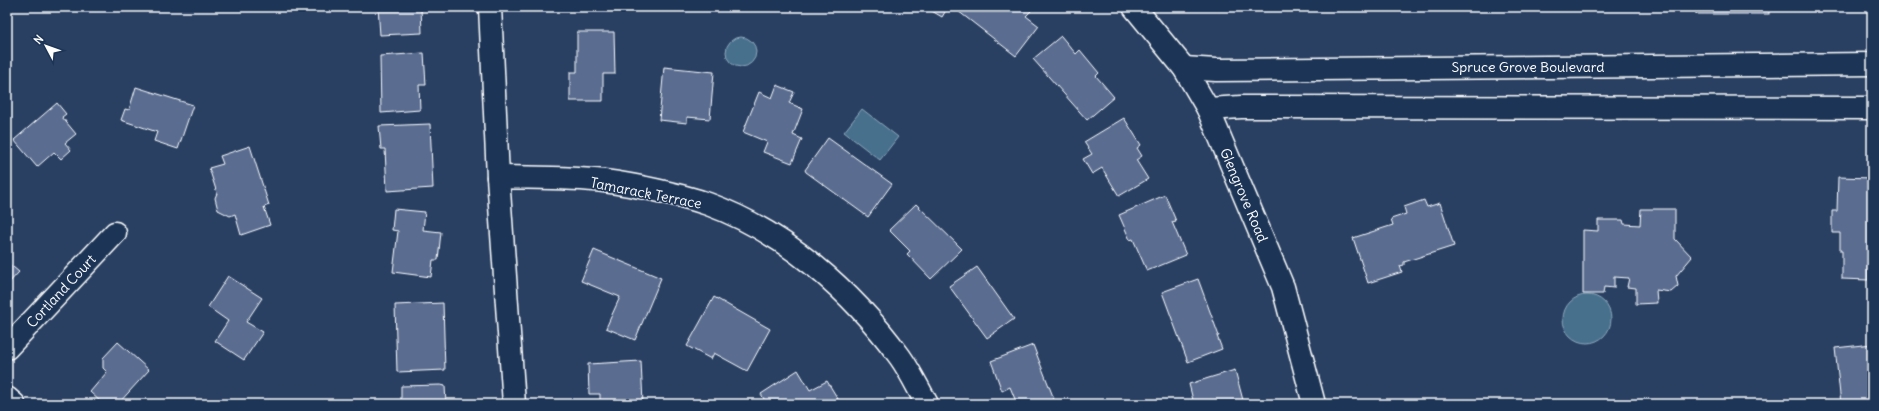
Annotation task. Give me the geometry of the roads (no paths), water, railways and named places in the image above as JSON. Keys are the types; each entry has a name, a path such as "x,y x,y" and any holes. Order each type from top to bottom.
{"street":[{"path":"490,7 498,177 514,404"},
{"name":"Glengrove Road","path":"1134,7 1184,68 1208,109 1283,287 1314,404"},
{"name":"Spruce Grove Boulevard","path":"1184,68 1216,70 1872,64"},
{"path":"1208,109 1241,107 1872,108"},
{"name":"Tamarack Terrace","path":"498,177 603,181 707,204 751,224 793,249 835,284 868,316 901,358 927,404"},
{"name":"Cortland Court","path":"7,348 115,233"},
{"path":"7,398 14,404"}],"water":[{"path":"741,37 747,38 755,46 755,58 747,66 741,67 735,66 727,58 726,52 727,46 735,38"},
{"path":"862,109 898,137 880,160 844,132"},
{"path":"1582,295 1592,295 1604,302 1611,314 1611,324 1604,336 1592,343 1582,343 1574,339 1567,332 1563,324 1563,314 1567,306 1574,299"}]}
